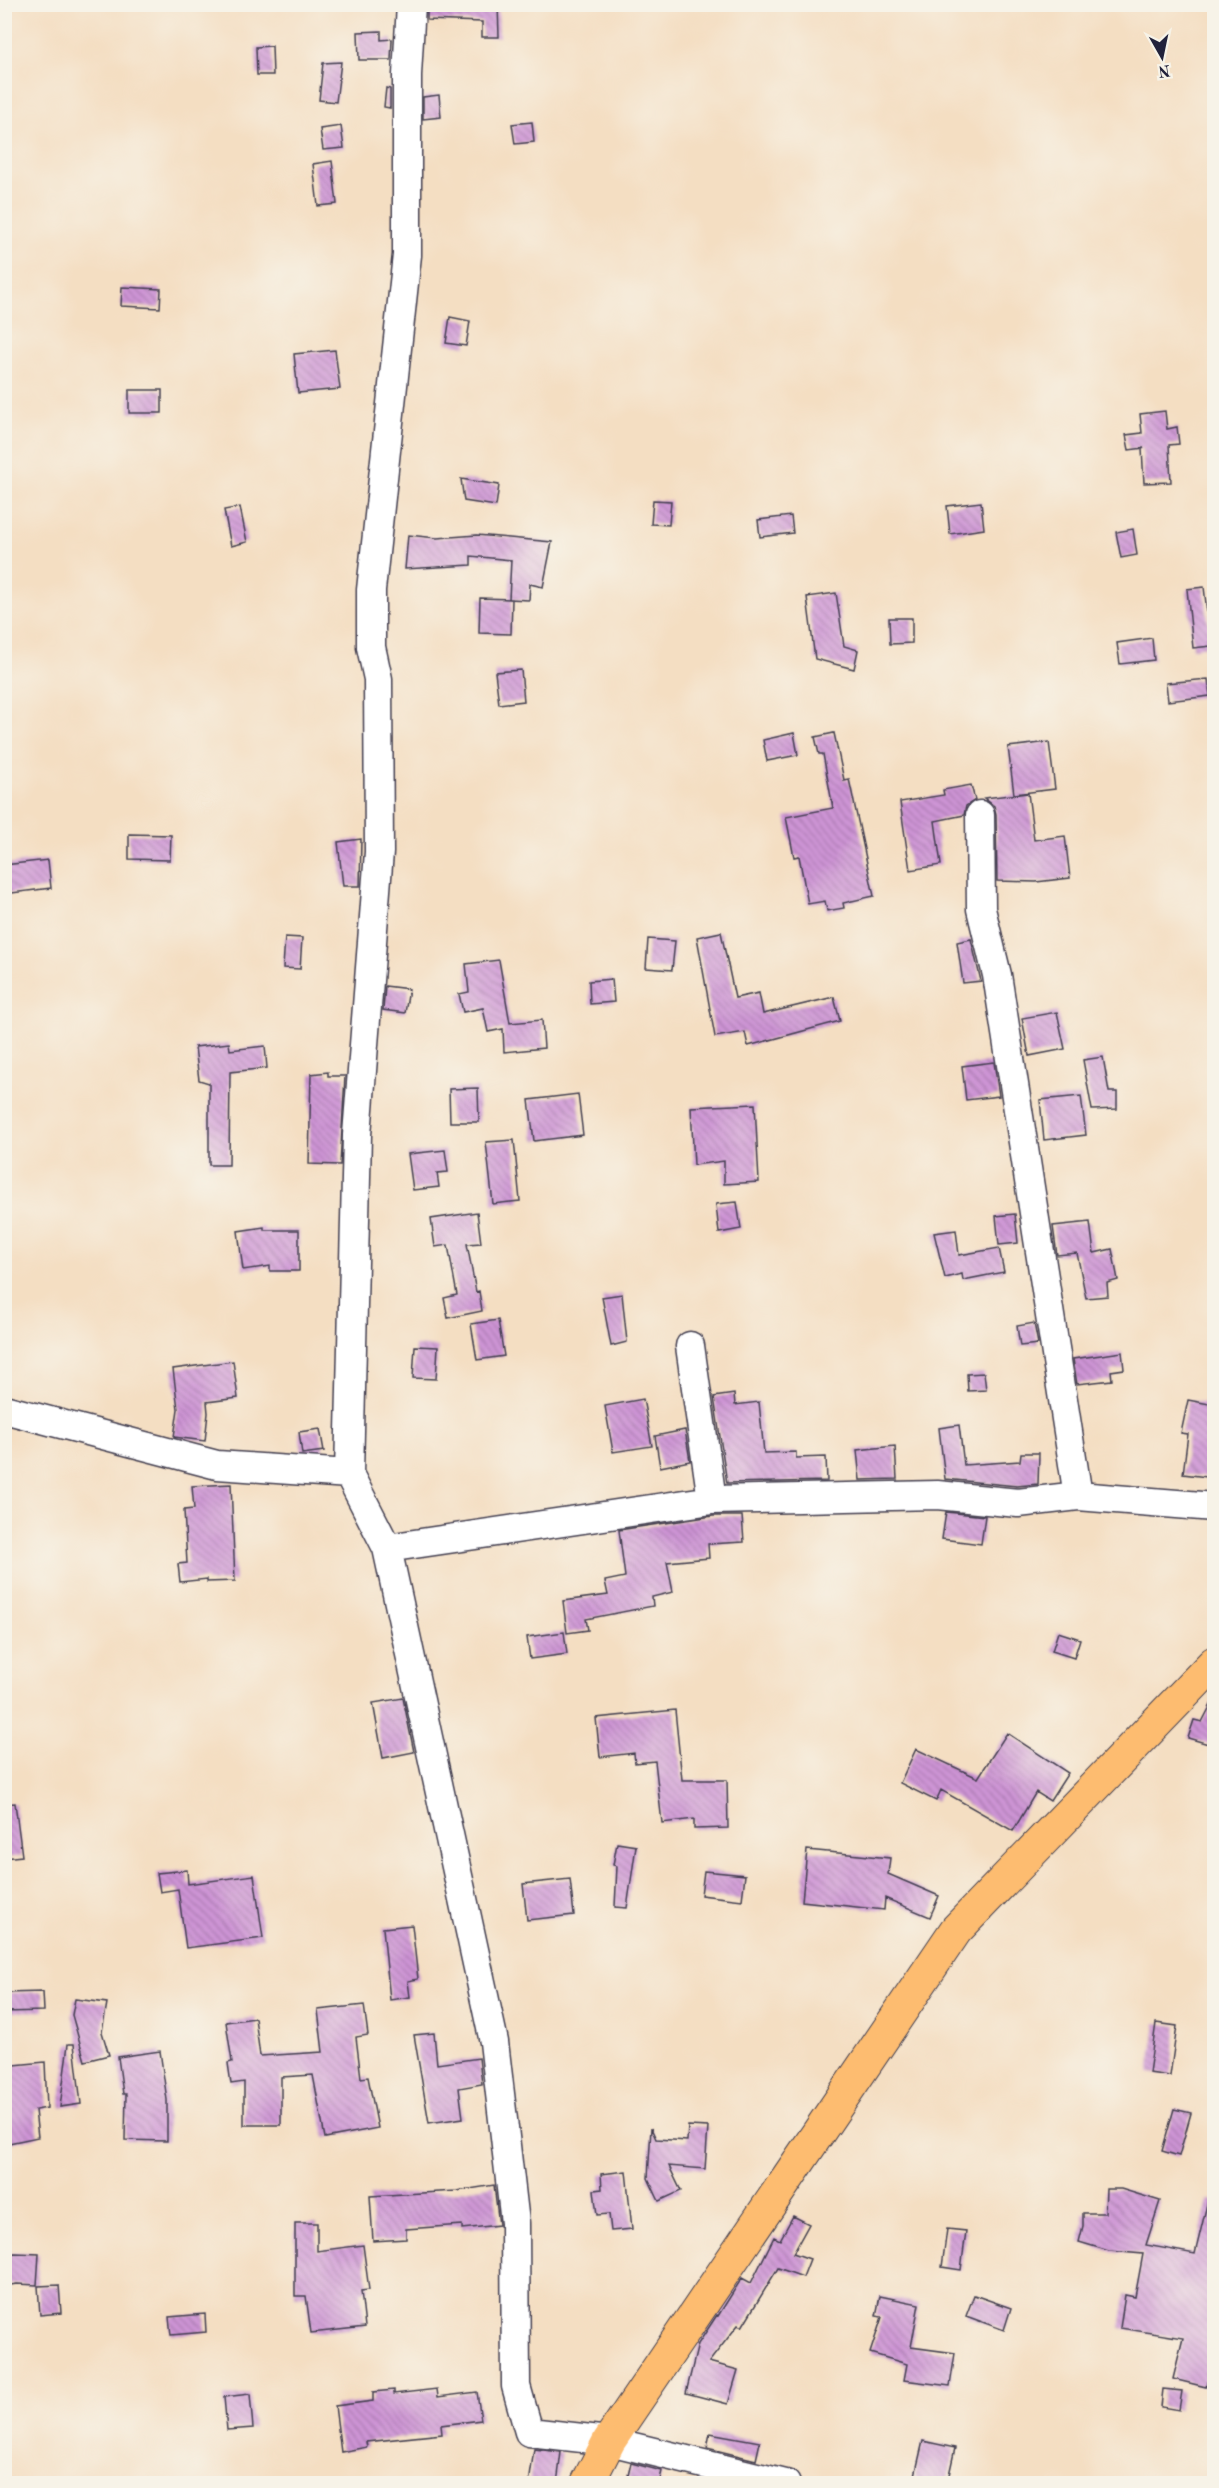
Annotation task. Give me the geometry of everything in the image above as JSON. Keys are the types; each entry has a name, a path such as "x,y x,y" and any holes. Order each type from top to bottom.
{"main road":[{"path":"587,2484 609,2441 956,1930 1215,1663"}],"street":[{"path":"411,4 406,75 407,255 371,590 371,647 378,680 379,852 357,1135 349,1474 387,1548 494,2042 515,2223 516,2386 529,2432 609,2441 786,2484"},
{"path":"980,815 981,909 997,975 1078,1496"},
{"path":"690,1346 712,1500"},
{"path":"4,1409 217,1465 349,1474"},
{"path":"387,1548 712,1500 938,1495 1018,1503 1078,1496 1209,1504 1215,1507"}],"building":[{"path":"427,4 498,4 499,37 482,37 482,22 427,20"},
{"path":"381,31 381,40 392,39 391,60 359,60 358,32"},
{"path":"272,46 273,75 257,75 256,47"},
{"path":"341,62 336,102 319,100 323,63"},
{"path":"386,88 390,89 390,108 384,107"},
{"path":"439,95 441,117 423,119 423,97"},
{"path":"532,122 534,142 515,144 512,124"},
{"path":"341,126 344,148 323,150 320,129"},
{"path":"332,161 337,204 318,206 313,164"},
{"path":"122,287 161,289 160,308 121,306"},
{"path":"450,317 470,321 466,346 446,343"},
{"path":"335,350 340,389 298,393 294,354"},
{"path":"129,390 162,390 162,413 129,413"},
{"path":"1165,411 1167,429 1177,427 1179,444 1169,445 1171,482 1144,483 1142,449 1144,448 1129,450 1126,435 1142,433 1140,414"},
{"path":"461,479 499,485 496,506 464,501"},
{"path":"653,500 671,501 669,525 651,524"},
{"path":"981,502 984,529 950,534 947,506"},
{"path":"240,507 247,542 231,546 224,510"},
{"path":"791,516 793,533 760,537 758,520"},
{"path":"1133,529 1137,555 1121,558 1116,532"},
{"path":"408,535 437,538 477,535 552,542 543,587 530,584 529,600 509,599 511,560 471,556 471,565 405,569"},
{"path":"1204,587 1211,646 1193,648 1187,589"},
{"path":"836,593 844,646 858,650 854,669 815,659 807,597"},
{"path":"480,598 512,599 511,634 479,633"},
{"path":"889,618 912,618 912,643 890,644"},
{"path":"1152,638 1154,660 1120,664 1117,643"},
{"path":"521,670 524,701 499,704 495,672"},
{"path":"1208,679 1210,696 1168,701 1166,683"},
{"path":"794,733 798,755 767,761 763,740"},
{"path":"834,733 844,780 849,779 874,896 843,903 844,908 827,911 825,901 808,904 799,856 794,857 786,817 833,808 823,754 819,754 815,737"},
{"path":"1049,742 1055,789 1014,794 1008,747"},
{"path":"971,785 975,800 966,806 964,815 935,821 941,865 910,870 900,802 944,795 943,790"},
{"path":"1028,793 1034,840 1065,836 1070,878 1036,882 997,881 996,814 994,806 984,798"},
{"path":"129,834 171,835 170,860 129,859"},
{"path":"361,839 360,886 343,886 338,842"},
{"path":"48,860 51,888 4,894 4,865"},
{"path":"721,932 735,998 759,993 763,1014 834,997 840,1021 748,1046 745,1032 715,1037 697,937"},
{"path":"285,937 302,938 300,969 283,968"},
{"path":"648,939 675,941 672,970 646,968"},
{"path":"971,939 981,981 963,983 957,942"},
{"path":"499,960 510,1023 542,1020 544,1048 504,1052 503,1029 488,1032 483,1008 463,1012 459,994 469,992 466,964"},
{"path":"612,979 614,1002 590,1004 589,981"},
{"path":"385,986 409,989 405,1013 383,1010"},
{"path":"1057,1012 1065,1049 1029,1056 1022,1018"},
{"path":"229,1043 230,1050 265,1046 267,1068 230,1072 229,1165 209,1165 209,1083 199,1080 195,1047"},
{"path":"1103,1057 1109,1092 1117,1092 1117,1109 1092,1110 1083,1060"},
{"path":"994,1062 999,1096 966,1100 962,1066"},
{"path":"328,1072 328,1076 345,1076 340,1165 309,1164 311,1074"},
{"path":"478,1088 479,1122 450,1122 449,1089"},
{"path":"578,1094 583,1135 534,1141 529,1100"},
{"path":"1081,1096 1086,1135 1044,1140 1040,1100"},
{"path":"755,1104 759,1182 724,1184 724,1161 694,1165 691,1107"},
{"path":"514,1140 520,1201 493,1204 486,1142"},
{"path":"445,1150 448,1172 437,1173 439,1187 413,1190 408,1154"},
{"path":"737,1202 741,1229 719,1233 716,1204"},
{"path":"477,1212 481,1243 467,1244 482,1311 448,1318 444,1298 457,1295 448,1245 435,1247 431,1219"},
{"path":"1015,1214 1018,1243 999,1245 996,1216"},
{"path":"1090,1222 1094,1253 1112,1249 1118,1280 1107,1283 1108,1296 1086,1298 1077,1253 1057,1255 1053,1226"},
{"path":"264,1227 264,1230 299,1230 299,1271 270,1271 270,1266 243,1270 238,1231"},
{"path":"956,1230 959,1255 999,1248 1004,1272 963,1280 962,1274 945,1278 934,1233"},
{"path":"622,1294 627,1342 611,1346 602,1297"},
{"path":"498,1320 504,1356 477,1360 471,1324"},
{"path":"1034,1323 1038,1344 1020,1346 1017,1326"},
{"path":"415,1346 438,1347 436,1379 413,1378"},
{"path":"1122,1352 1124,1369 1111,1371 1112,1380 1077,1384 1073,1359"},
{"path":"233,1361 238,1398 207,1402 205,1441 174,1437 178,1409 173,1369"},
{"path":"984,1373 986,1390 968,1391 967,1374"},
{"path":"734,1394 735,1405 759,1402 764,1453 796,1452 796,1458 826,1457 827,1481 727,1483 714,1397"},
{"path":"643,1399 652,1446 613,1452 605,1406"},
{"path":"1188,1400 1215,1405 1215,1478 1183,1474 1188,1434 1181,1433"},
{"path":"959,1425 964,1465 1020,1461 1021,1453 1039,1453 1038,1484 1017,1486 945,1479 939,1428"},
{"path":"320,1429 324,1451 302,1454 299,1432"},
{"path":"685,1430 690,1461 660,1467 655,1436"},
{"path":"895,1446 897,1479 860,1480 857,1450"},
{"path":"231,1484 235,1581 207,1582 207,1579 180,1582 178,1564 187,1563 184,1510 194,1509 192,1486"},
{"path":"946,1512 985,1516 981,1544 942,1539"},
{"path":"713,1516 742,1516 744,1542 708,1544 709,1558 667,1562 673,1592 652,1597 653,1606 586,1619 588,1630 567,1633 563,1601 608,1595 605,1581 625,1577 619,1530"},
{"path":"564,1632 567,1654 530,1659 527,1637"},
{"path":"1058,1632 1080,1639 1074,1658 1052,1651"},
{"path":"1215,1697 1215,1746 1188,1738 1194,1720 1202,1722"},
{"path":"403,1698 414,1752 383,1758 373,1703"},
{"path":"675,1710 682,1780 727,1780 728,1828 694,1829 694,1819 662,1823 655,1761 635,1763 634,1753 600,1757 596,1718"},
{"path":"1007,1733 1068,1773 1050,1801 1036,1792 1013,1831 941,1790 936,1801 900,1783 916,1749 978,1778"},
{"path":"15,1803 22,1856 4,1858 4,1804"},
{"path":"617,1843 636,1846 627,1908 615,1907 617,1866 613,1865"},
{"path":"807,1850 890,1858 888,1874 939,1896 930,1917 885,1898 884,1910 802,1901"},
{"path":"187,1870 188,1884 254,1875 263,1938 186,1948 178,1889 160,1892 157,1873"},
{"path":"704,1871 745,1875 742,1900 701,1895"},
{"path":"570,1879 574,1915 527,1920 523,1884"},
{"path":"412,1925 418,1979 408,1981 410,1997 390,2000 383,1928"},
{"path":"43,1992 44,2011 4,2012 4,1993"},
{"path":"75,1999 107,2003 102,2032 109,2055 85,2061 72,2015"},
{"path":"364,2005 368,2035 356,2037 361,2078 368,2077 378,2128 325,2138 313,2075 281,2077 281,2125 244,2125 244,2082 231,2084 228,2063 232,2062 226,2022 255,2018 260,2056 323,2052 318,2010"},
{"path":"1156,2023 1177,2026 1170,2076 1149,2073"},
{"path":"434,2033 437,2064 479,2058 482,2084 459,2088 463,2118 429,2123 414,2035"},
{"path":"68,2044 74,2044 81,2104 60,2107"},
{"path":"160,2051 167,2100 167,2141 125,2140 126,2094 123,2094 118,2057"},
{"path":"45,2062 47,2108 35,2110 38,2137 4,2144 4,2066"},
{"path":"1174,2109 1191,2113 1179,2156 1162,2151"},
{"path":"688,2126 708,2127 705,2169 669,2166 681,2191 659,2201 648,2178 651,2128 656,2139 687,2141"},
{"path":"626,2171 632,2229 611,2231 609,2214 597,2215 594,2190 602,2189 601,2174"},
{"path":"494,2185 499,2225 462,2229 462,2225 406,2229 406,2239 373,2241 370,2196 457,2191"},
{"path":"1106,2189 1121,2189 1160,2201 1146,2245 1195,2254 1208,2200 1215,2201 1215,2352 1206,2387 1173,2379 1183,2338 1120,2328 1125,2295 1135,2297 1143,2254 1109,2251 1079,2242 1083,2213 1105,2213"},
{"path":"793,2216 809,2224 793,2253 810,2259 803,2277 778,2268 742,2327 738,2325 709,2362 738,2370 728,2404 686,2393 698,2344 742,2278 751,2283 774,2237 780,2240"},
{"path":"295,2223 317,2223 317,2251 363,2245 369,2290 361,2291 365,2327 311,2333 306,2296 295,2296"},
{"path":"947,2229 966,2231 961,2270 942,2267"},
{"path":"39,2254 37,2285 4,2286 4,2255"},
{"path":"59,2285 61,2313 40,2315 38,2286"},
{"path":"974,2295 1011,2308 1004,2330 966,2316"},
{"path":"880,2296 919,2304 911,2347 955,2353 950,2386 904,2380 907,2364 870,2353 882,2317 876,2316"},
{"path":"205,2314 206,2332 171,2335 169,2317"},
{"path":"437,2389 438,2397 477,2392 481,2420 441,2425 442,2434 366,2442 367,2447 341,2452 335,2406 373,2401 373,2392 394,2390 394,2394"},
{"path":"1163,2389 1182,2391 1179,2410 1161,2407"},
{"path":"250,2394 253,2428 227,2430 224,2397"},
{"path":"710,2433 760,2442 756,2460 707,2448"},
{"path":"923,2441 955,2448 947,2484 913,2484"},
{"path":"534,2449 561,2452 557,2484 529,2484"},
{"path":"631,2463 662,2471 659,2484 626,2484"}]}
